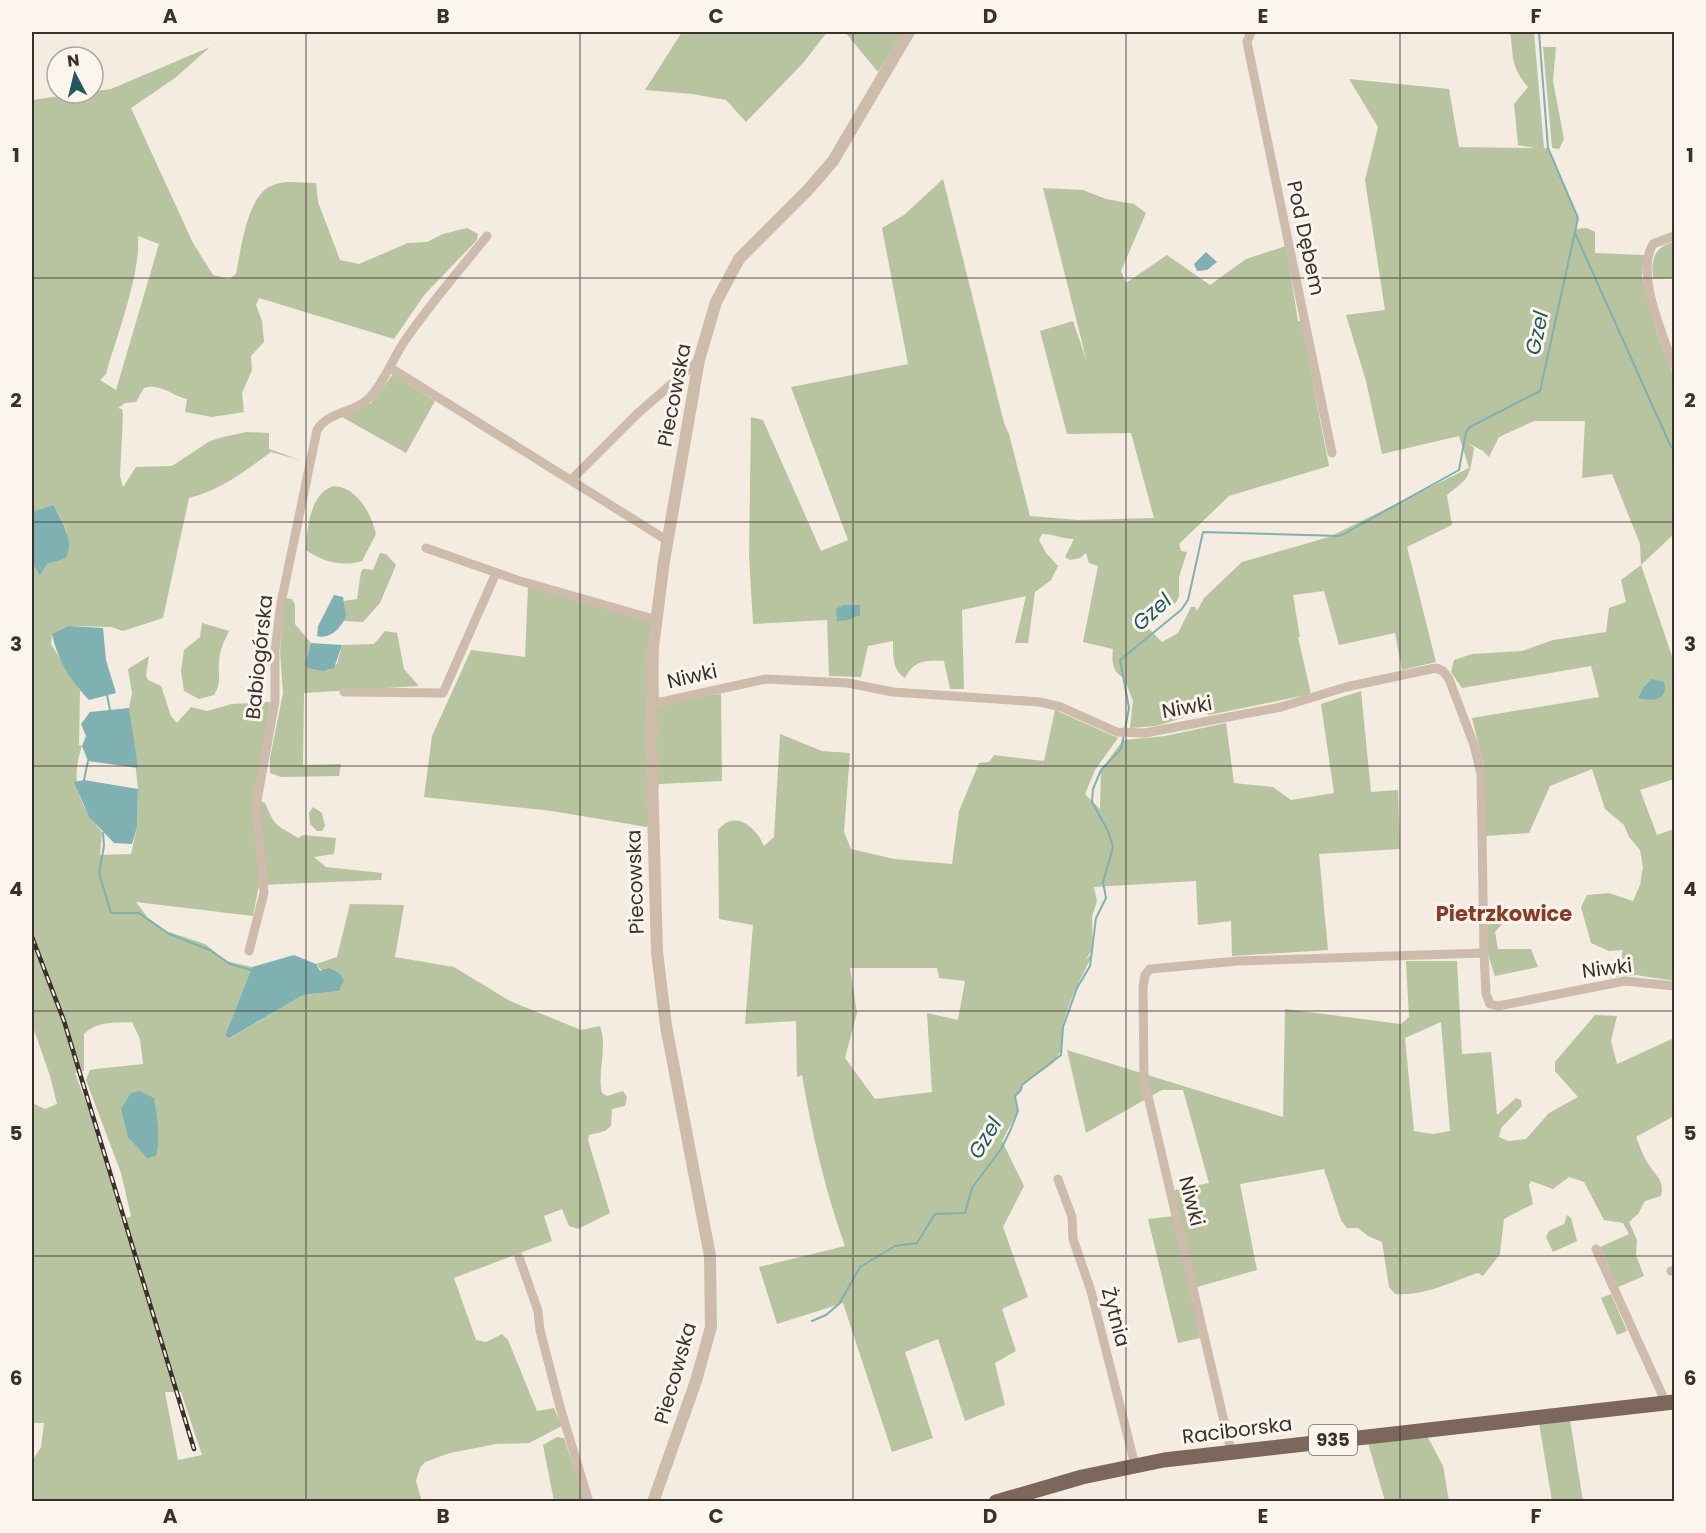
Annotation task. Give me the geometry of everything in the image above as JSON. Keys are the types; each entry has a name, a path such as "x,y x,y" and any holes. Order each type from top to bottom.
{"main road":[{"name":"Raciborska","path":"996,1502 1135,1465 1231,1451 1670,1403"}],"street":[{"name":"Piecowska","path":"652,1502 696,1381 711,1327 710,1256 660,986 652,840 652,704 657,620 699,360 716,302 739,259 807,191 833,161 909,32"},
{"name":"Pod Dębem","path":"1251,32 1247,42 1332,453"},
{"name":"Babiogórska","path":"249,951 264,893 256,806 275,701 276,641 317,430 324,419 360,405 370,398 391,368 403,343 487,236"},
{"path":"1674,236 1653,244 1647,260 1654,311 1674,366"},
{"path":"571,480 637,414 699,360"},
{"path":"391,368 668,541"},
{"path":"426,548 496,573 657,620"},
{"path":"344,692 443,693 496,573"},
{"name":"Niwki","path":"652,704 766,679 806,680 848,683 893,692 1040,702 1061,708 1117,732 1130,734 1240,716 1424,669 1443,671 1464,718 1480,774 1484,953 1486,994 1490,1004 1498,1006 1625,981 1674,986"},
{"name":"Niwki","path":"1231,1451 1144,1079 1144,975 1150,969 1238,962 1484,953"},
{"name":"Żytnia","path":"1058,1179 1072,1217 1073,1239 1091,1291 1135,1465"},
{"name":"Raciborska","path":"1596,1249 1670,1403"},
{"path":"519,1257 538,1311 540,1330 560,1407 589,1502"}],"green space":[{"path":"682,32 827,32 804,62 746,122 726,100 645,90"},
{"path":"845,32 903,32 878,72"},
{"path":"1510,32 1534,32 1544,148 1548,148 1578,218 1576,229 1587,228 1595,232 1595,253 1644,255 1642,276 1657,334 1674,377 1674,534 1641,565 1640,544 1612,474 1582,478 1585,421 1534,421 1499,437 1489,457 1468,443 1474,448 1469,471 1467,476 1447,495 1452,525 1407,547 1436,662 1402,670 1395,633 1339,645 1324,591 1293,595 1300,637 1298,637 1311,694 1209,715 1202,712 1156,726 1130,728 1133,701 1124,678 1117,673 1114,666 1113,649 1083,642 1098,566 1089,563 1086,553 1080,558 1070,560 1065,557 1074,539 1046,534 1042,534 1039,540 1046,553 1058,566 1051,580 1035,592 1028,643 1015,643 1026,596 962,610 964,689 950,689 944,661 921,662 912,668 905,678 895,666 893,641 868,646 861,677 829,676 827,620 753,624 749,556 751,417 763,420 821,551 848,540 791,387 908,364 882,228 904,215 943,179 1004,423 1009,434 1030,516 1078,520 1154,518 1131,433 1067,434 1040,331 1073,321 1087,362 1043,188 1083,190 1106,199 1134,204 1146,213 1121,271 1126,283 1167,255 1210,285 1246,259 1286,246 1298,321 1301,321 1329,466 1229,496 1179,544 1181,551 1187,552 1179,577 1179,596 1176,603 1152,616 1146,626 1162,642 1178,633 1191,607 1195,607 1197,611 1204,598 1242,562 1329,537 1469,468 1459,436 1382,454 1366,381 1346,315 1385,310 1365,180 1378,127 1349,79 1449,89 1459,147 1535,148 1518,145 1514,104 1528,87 1515,67"},
{"path":"210,47 175,78 131,108 193,243 213,275 229,279 236,274 246,227 255,203 269,187 280,183 316,183 318,202 340,260 359,264 408,243 427,242 443,234 467,228 478,234 477,240 425,294 394,339 259,298 256,305 262,321 264,342 251,356 252,370 242,393 244,412 212,417 185,412 187,399 156,387 144,388 136,402 125,403 118,408 122,409 123,415 120,476 123,487 136,467 172,466 210,441 246,432 269,433 269,449 300,460 271,452 222,485 189,498 163,618 123,631 111,627 68,626 52,634 51,644 80,691 79,745 82,746 77,770 78,792 87,812 102,832 100,855 131,854 137,827 138,789 129,708 132,693 128,669 149,656 146,675 148,680 161,686 171,716 177,723 191,707 207,711 232,704 270,702 255,799 265,803 277,825 298,838 303,835 336,838 334,854 314,857 326,867 382,873 381,880 259,885 253,916 136,902 148,918 166,931 205,944 226,961 252,967 225,1036 231,1038 303,995 339,991 316,964 337,957 350,904 404,905 395,957 454,967 510,1001 581,1030 600,1026 603,1043 602,1093 607,1096 623,1091 627,1097 625,1106 612,1109 611,1126 605,1131 589,1135 588,1140 610,1213 578,1229 569,1226 562,1209 544,1216 552,1241 454,1278 476,1340 486,1342 502,1334 508,1340 537,1411 554,1408 562,1426 529,1443 496,1444 450,1453 425,1462 420,1468 416,1481 421,1498 419,1501 32,1501 32,1461 41,1447 44,1423 32,1423 32,1103 45,1109 57,1104 32,1024 32,563 40,576 47,564 65,559 67,531 54,505 32,513 32,100 45,98 45,105 105,105 105,90","holes":["138,236 159,244 116,390 100,380 106,374 132,286 136,268","132,1022 140,1039 143,1064 90,1070 86,1080 121,1173 131,1216 122,1221 90,1113 75,1073 84,1071 84,1034 100,1025","165,1392 181,1392 202,1455 178,1460"]},
{"path":"1543,47 1556,47 1553,81 1564,139 1559,149 1552,148"},
{"path":"1674,242 1674,278 1653,279 1655,255 1662,247"},
{"path":"393,374 435,401 406,453 342,417 371,403"},
{"path":"334,486 350,491 362,502 374,526 376,534 362,561 347,564 333,562 319,558 306,550 311,512 320,496"},
{"path":"380,553 386,554 396,565 380,603 363,622 344,621 344,601 357,599 361,572 363,569 373,570"},
{"path":"1641,565 1674,662 1674,779 1640,790 1657,835 1674,829 1674,981 1636,975 1602,978 1617,972 1623,950 1609,951 1591,943 1581,907 1587,895 1609,893 1633,901 1640,885 1643,867 1640,850 1629,837 1624,825 1605,809 1592,769 1550,786 1529,833 1486,836 1484,767 1472,718 1599,697 1591,666 1462,688 1451,672 1454,660 1472,654 1522,651 1553,640 1606,632 1609,608 1626,602 1621,580"},
{"path":"528,586 657,620 659,702 721,694 722,781 659,784 647,827 552,811 424,797 432,736 471,650 525,657"},
{"path":"285,598 292,599 295,605 295,624 311,643 305,664 307,668 328,670 337,664 342,645 374,644 385,631 397,633 404,669 419,686 304,693 303,765 341,764 339,776 281,777 270,773 270,758 283,693 280,651"},
{"path":"202,623 229,631 220,654 219,683 214,695 199,699 184,691 181,671 184,650 200,637"},
{"path":"1361,691 1371,792 1398,790 1400,849 1319,854 1328,950 1232,956 1231,921 1198,925 1196,881 1094,887 1097,901 1092,917 1093,949 1085,960 1093,953 1066,1013 1061,1037 1062,1049 1053,1063 1022,1085 1021,1090 1015,1096 1018,1111 1002,1141 1024,1186 1003,1227 1028,1297 1002,1309 1016,1351 995,1363 1005,1405 965,1421 938,1339 905,1352 933,1438 892,1452 843,1303 777,1324 759,1267 845,1246 820,1162 802,1075 797,1077 796,1021 745,1024 753,925 719,919 718,830 731,821 738,821 750,827 764,846 774,837 780,734 822,751 850,753 844,832 851,849 894,859 952,864 959,811 979,763 989,762 994,755 1044,761 1055,710 1118,738 1095,770 1085,794 1100,809 1101,770 1123,740 1165,736 1226,723 1234,783 1273,787 1291,800 1334,793 1321,704","holes":["850,968 937,968 939,978 965,981 958,1020 927,1013 932,1092 875,1099 845,1058 857,1013"]},
{"path":"313,807 322,813 325,826 322,831 317,831 310,824 309,813"},
{"path":"1495,912 1503,923 1495,932 1498,949 1531,949 1538,967 1495,976 1488,952 1487,935 1490,919"},
{"path":"1406,961 1457,961 1462,1054 1491,1052 1497,1115 1516,1098 1521,1100 1522,1106 1501,1128 1499,1137 1508,1141 1526,1139 1549,1113 1578,1097 1555,1071 1555,1062 1595,1015 1617,1016 1611,1041 1617,1064 1674,1038 1674,1116 1636,1137 1645,1159 1662,1186 1661,1196 1645,1201 1638,1214 1629,1222 1637,1240 1636,1255 1644,1276 1618,1287 1600,1247 1629,1234 1623,1223 1604,1220 1584,1182 1569,1177 1553,1189 1531,1181 1529,1185 1533,1204 1504,1219 1500,1254 1483,1276 1478,1273 1428,1291 1395,1294 1389,1287 1382,1242 1368,1236 1358,1228 1347,1228 1341,1220 1324,1169 1240,1184 1257,1270 1190,1289 1200,1338 1178,1343 1148,1219 1174,1216 1175,1190 1209,1183 1183,1090 1162,1090 1086,1133 1067,1050 1283,1117 1285,1009 1401,1024 1409,1017","holes":["1441,1022 1450,1131 1433,1134 1414,1131 1405,1038"]},
{"path":"1567,1215 1571,1218 1577,1241 1553,1252 1546,1237 1549,1231 1564,1224"},
{"path":"1611,1294 1627,1331 1617,1335 1601,1298"},
{"path":"1569,1414 1583,1501 1552,1501 1538,1417"},
{"path":"1424,1430 1443,1466 1449,1501 1385,1501 1366,1436"},
{"path":"557,1437 564,1438 585,1501 554,1501 543,1445"}],"water":[{"path":"1206,252 1217,262 1207,270 1197,271 1194,264"},
{"path":"54,505 66,531 68,552 65,559 47,564 40,576 32,563 32,512"},
{"path":"334,595 343,597 346,616 335,632 322,637 317,636 318,626"},
{"path":"843,605 860,605 860,615 848,620 837,621 836,609"},
{"path":"68,626 103,628 106,660 116,693 89,700 76,686 61,661 52,634"},
{"path":"311,643 342,645 334,668 323,671 307,668 305,664"},
{"path":"1652,679 1664,682 1665,688 1662,696 1649,700 1638,698 1644,687"},
{"path":"129,708 138,768 88,761 82,746 86,736 81,724 90,712"},
{"path":"84,780 138,789 137,827 132,844 114,843 89,817 74,782"},
{"path":"294,955 316,964 320,971 329,968 339,973 344,980 339,991 303,995 230,1038 225,1036 252,967"},
{"path":"140,1091 154,1098 157,1120 156,1156 147,1158 128,1137 121,1109 131,1093"}],"waterway":[{"name":"Gzel","path":"1125,729 1129,708 1120,660 1181,610 1188,600 1203,532 1340,536 1459,470 1466,432 1470,427 1540,391 1578,218 1548,148 1539,32"},
{"path":"1575,233 1671,447"},
{"path":"107,695 110,710"},
{"name":"Gzel","path":"812,1321 826,1315 839,1304 860,1267 895,1246 917,1243 935,1214 965,1213 972,1188 1001,1149 1010,1131 1018,1111 1015,1096 1021,1090 1022,1085 1061,1055 1063,1027 1077,988 1090,966 1096,918 1106,898 1103,882 1113,847 1108,831 1092,802 1093,789 1101,770 1121,749 1124,734"},
{"path":"84,780 88,761"},
{"path":"103,833 104,846 99,873 111,913 139,913 169,934 210,950 230,964 251,970"}],"railway":[{"path":"32,937 64,1021 194,1449"}],"district":[{"name":"Pietrzkowice","path":"1504,914"}]}
